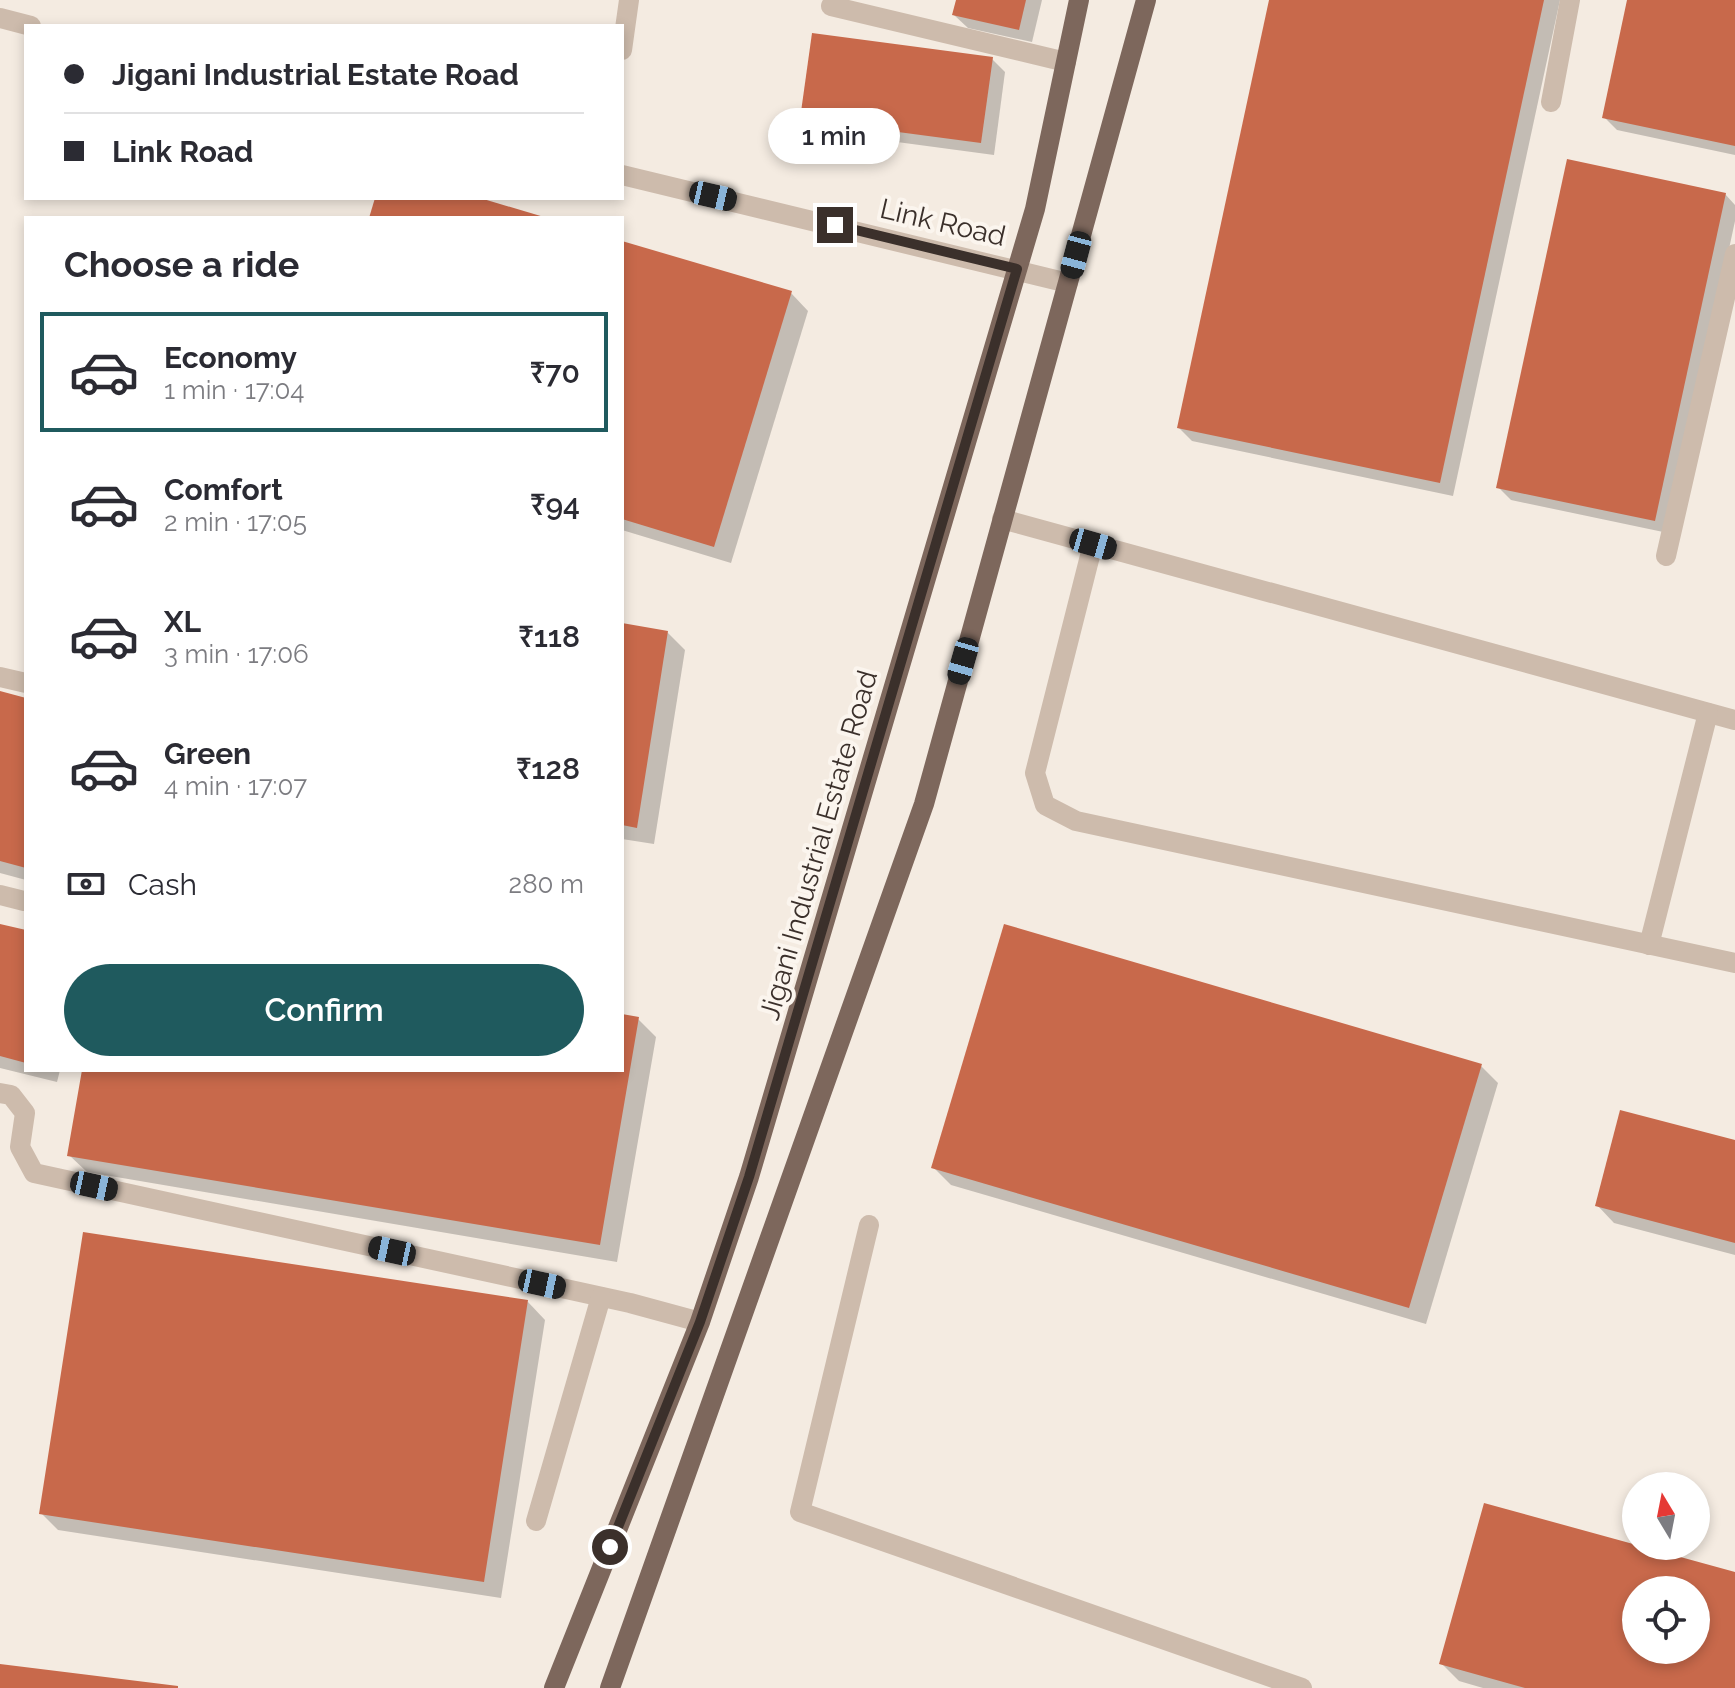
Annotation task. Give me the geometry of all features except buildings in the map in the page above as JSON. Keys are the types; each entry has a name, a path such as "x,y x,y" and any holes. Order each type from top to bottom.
{"main road":[{"name":"Jigani Industrial Estate Road","path":"554,1688 700,1322 749,1177 1035,209 1079,0"},
{"path":"610,1688 924,804 1146,0"}],"street":[{"path":"624,36 629,0"},
{"path":"1551,102 1570,0"},
{"path":"831,6 1066,62"},
{"path":"0,18 24,24"},
{"name":"Link Road","path":"624,175 1068,283"},
{"path":"1666,556 1735,254"},
{"path":"1002,519 1735,720"},
{"path":"1093,544 1035,773 1045,805 1076,821 1735,963"},
{"path":"0,677 24,683"},
{"path":"1649,945 1708,713"},
{"path":"0,895 24,901"},
{"path":"0,1093 11,1095 25,1113 20,1147 34,1173 601,1297 700,1322"},
{"path":"869,1225 800,1512 1302,1688"},
{"path":"536,1521 601,1297"}],"route":[{"path":"610,1547 700,1322 749,1177 1017,269 835,225"}]}
